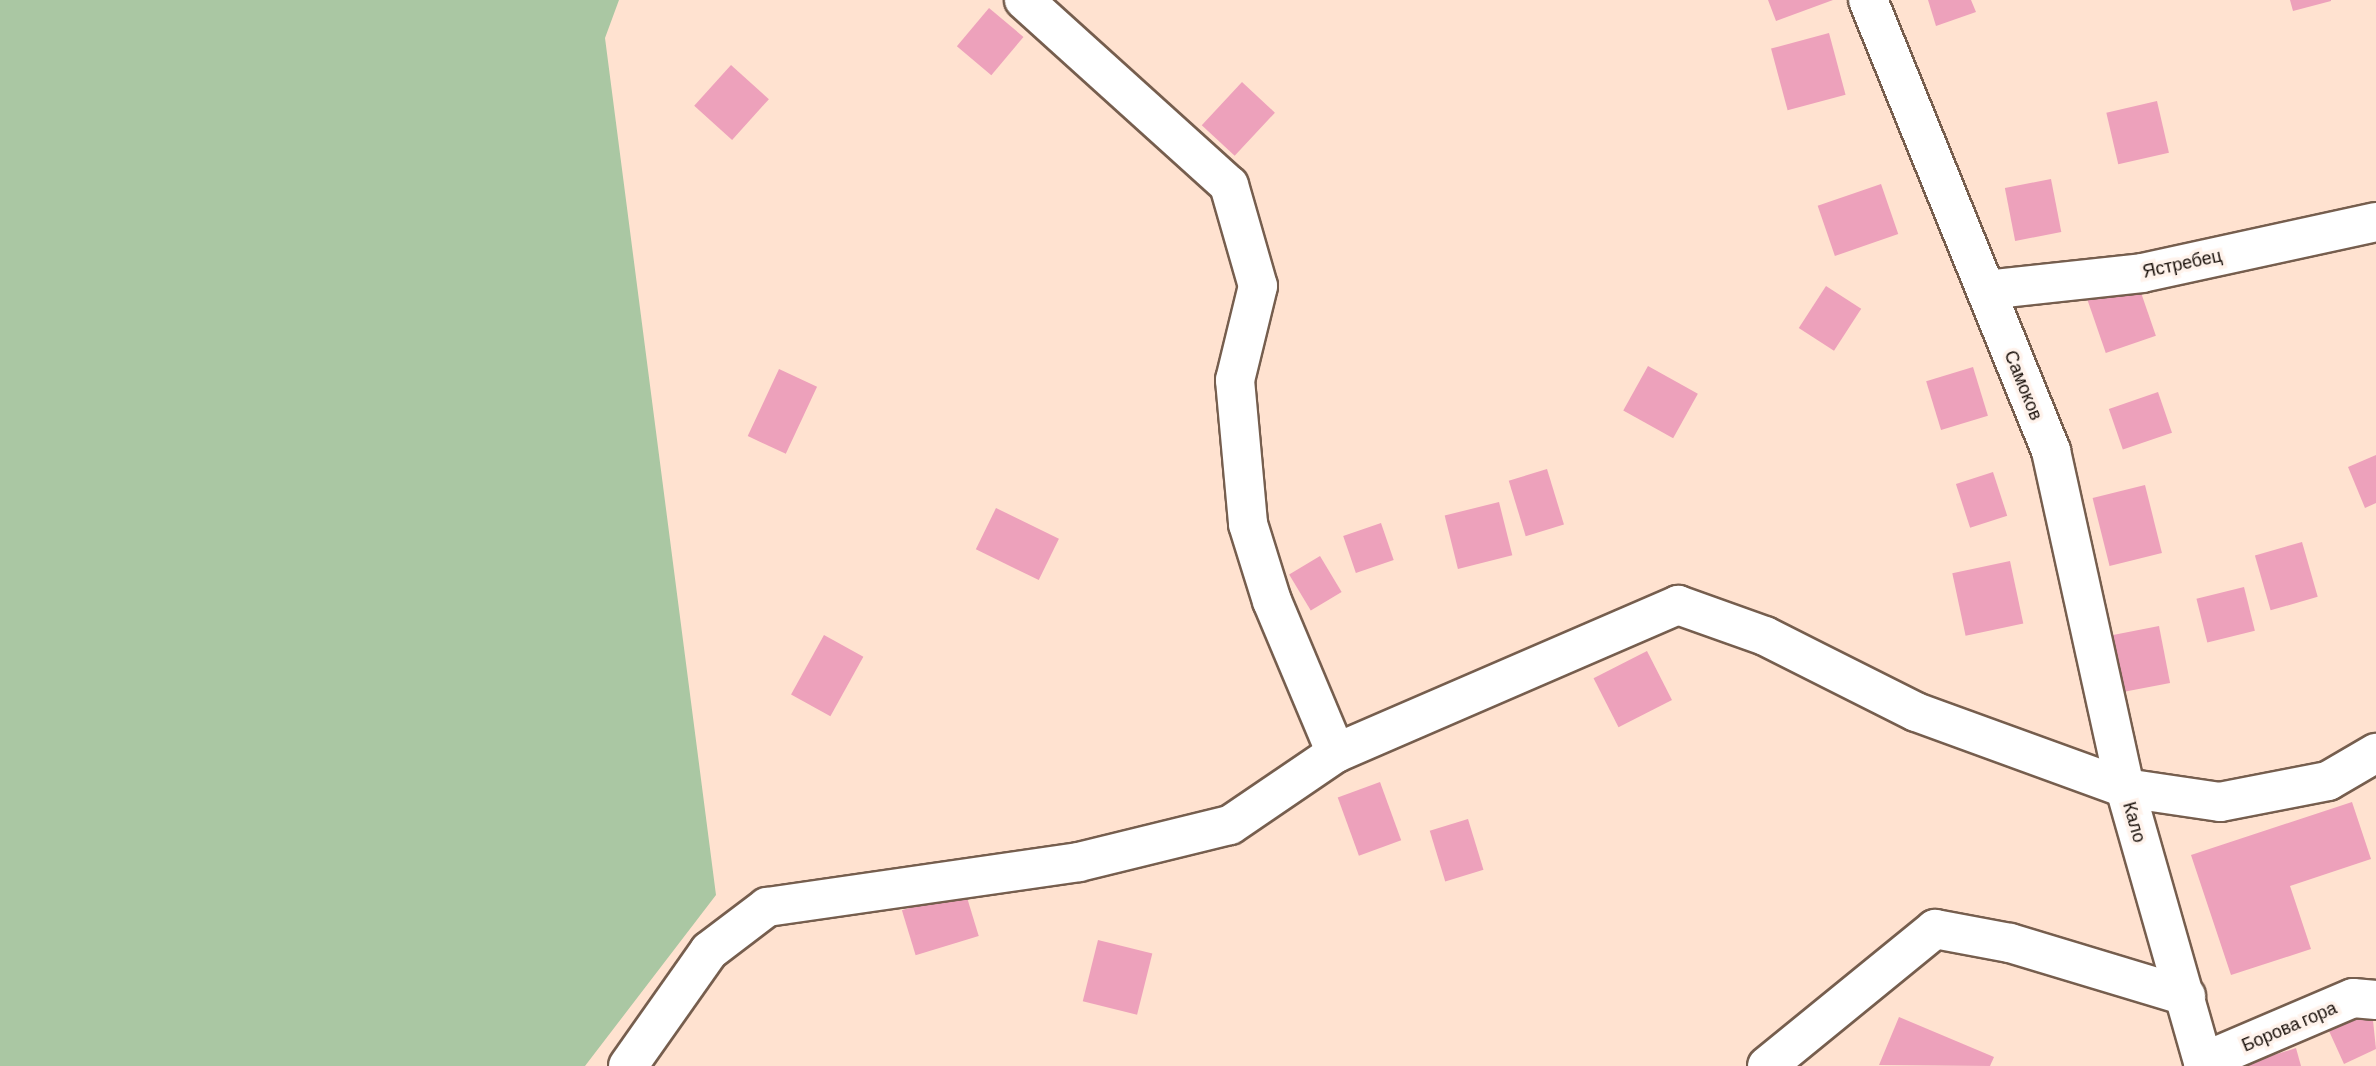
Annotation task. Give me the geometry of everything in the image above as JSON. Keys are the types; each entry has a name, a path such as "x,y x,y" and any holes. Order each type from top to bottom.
{"street":[{"path":"1024,0 1229,185 1258,286 1235,380 1248,524 1272,601 1336,753"},
{"name":"Самоков","path":"1868,0 2051,452 2125,788"},
{"name":"Ястребец","path":"1986,290 2142,272 2376,222"},
{"path":"628,1066 709,951 767,907 1079,862 1230,825 1336,753 1678,605 1765,636 1916,712 2125,788"},
{"name":"Кало","path":"2203,1064 2186,996 2125,788 2220,802 2328,781 2376,753"},
{"path":"1768,1066 1935,929 2010,943 2186,996"},
{"name":"Борова гора","path":"2203,1064 2353,998 2376,1000"}],"green space":[{"path":"0,0 619,0 605,38 716,895 585,1066 0,1066"}],"building":[{"path":"1768,0 1833,0 1776,21"},
{"path":"1928,0 1971,0 1976,12 1936,26"},
{"path":"2290,0 2331,0 2331,1 2293,11"},
{"path":"989,8 1023,37 991,75 957,46"},
{"path":"1829,33 1846,95 1788,110 1771,49"},
{"path":"731,65 769,99 732,140 694,106"},
{"path":"1242,82 1275,113 1235,156 1202,125"},
{"path":"2157,101 2169,153 2118,164 2106,113"},
{"path":"2051,179 2061,232 2015,241 2005,188"},
{"path":"1881,184 1898,234 1835,256 1818,206"},
{"path":"2137,281 2156,336 2106,353 2087,298"},
{"path":"1826,286 1861,309 1834,351 1799,328"},
{"path":"1648,366 1698,394 1673,438 1623,411"},
{"path":"1973,367 1988,416 1941,430 1926,381"},
{"path":"779,369 817,387 786,454 748,436"},
{"path":"2158,392 2172,433 2123,450 2109,409"},
{"path":"2376,455 2376,503 2365,508 2348,467"},
{"path":"1547,469 1564,524 1526,536 1509,481"},
{"path":"1993,472 2007,516 1970,528 1956,484"},
{"path":"2145,485 2162,553 2110,566 2093,498"},
{"path":"1499,502 1512,555 1458,569 1445,516"},
{"path":"996,508 1059,539 1039,580 976,549"},
{"path":"1381,523 1394,560 1356,573 1343,536"},
{"path":"2302,542 2318,597 2271,610 2255,556"},
{"path":"1320,556 1342,592 1311,611 1289,575"},
{"path":"2010,561 2023,624 1966,636 1952,573"},
{"path":"2244,587 2255,631 2207,643 2196,599"},
{"path":"2159,626 2170,683 2119,693 2108,636"},
{"path":"824,635 863,657 830,716 791,694"},
{"path":"1647,651 1672,700 1619,727 1594,678"},
{"path":"1380,782 1401,840 1359,856 1338,797"},
{"path":"2352,802 2371,859 2290,886 2311,949 2231,975 2191,855"},
{"path":"1468,819 1483,870 1445,881 1430,831"},
{"path":"965,891 979,936 916,955 902,910"},
{"path":"1098,940 1152,954 1137,1015 1083,1001"},
{"path":"2372,1011 2376,1049 2344,1064 2329,1031"},
{"path":"1899,1017 1994,1057 1990,1066 1879,1065"},
{"path":"2296,1048 2301,1066 2242,1066 2242,1065"}]}
